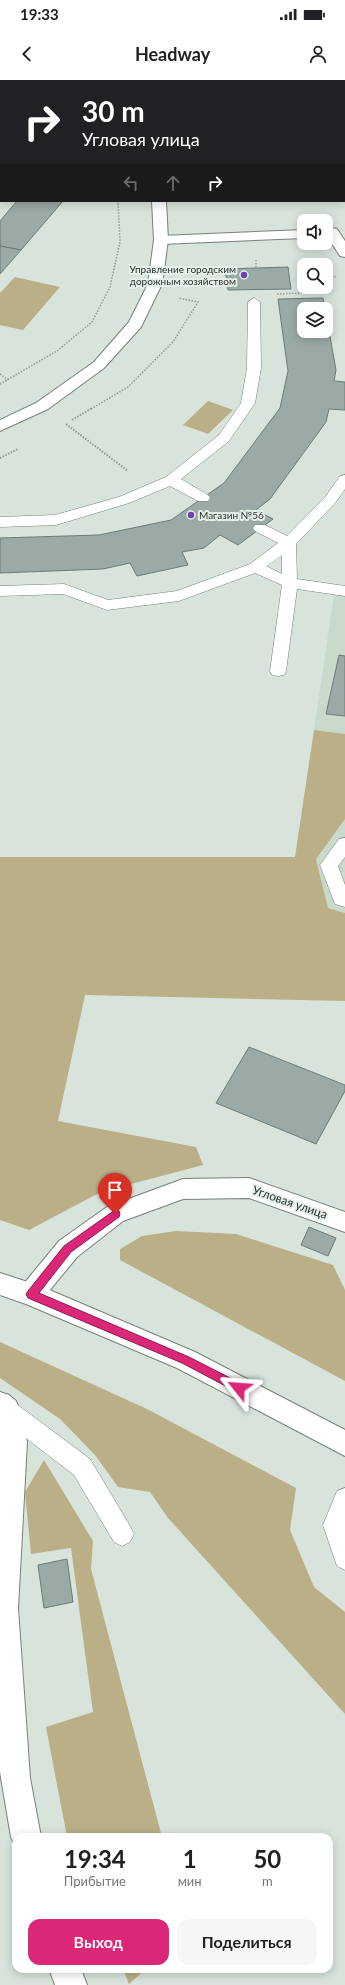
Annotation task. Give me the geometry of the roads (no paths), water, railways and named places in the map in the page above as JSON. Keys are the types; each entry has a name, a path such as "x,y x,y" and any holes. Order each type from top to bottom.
{"street":[{"path":"0,426 42,406 99,365 136,324 155,284 162,240 159,202"},
{"path":"334,232 345,253"},
{"path":"162,240 297,234"},
{"name":"Угловая улица","path":"31,1294 68,1249 115,1214 183,1189 248,1188 345,1222"},
{"path":"0,1284 31,1294 186,1360 345,1444"},
{"path":"4,1407 7,1440 4,1608 15,1778 25,1833"},
{"path":"66,1973 71,1985"}],"lane":[{"path":"0,522 56,520 124,500 171,480 224,438 248,403 254,368 254,302"},
{"path":"0,591 64,589 107,605 179,596 256,567 289,543 331,499 345,479"},
{"path":"171,480 203,498"},
{"path":"260,528 289,543"},
{"path":"278,671 290,583 289,543"},
{"path":"256,567 290,583 345,591"},
{"path":"345,844 330,866 340,899 345,900"},
{"path":"4,1407 82,1467 122,1534"},
{"path":"345,1499 335,1525 345,1558"}],"place":[{"name":"Управление городским дорожным хозяйством","path":"244,275"},
{"name":"Магазин №56","path":"191,515"}]}
